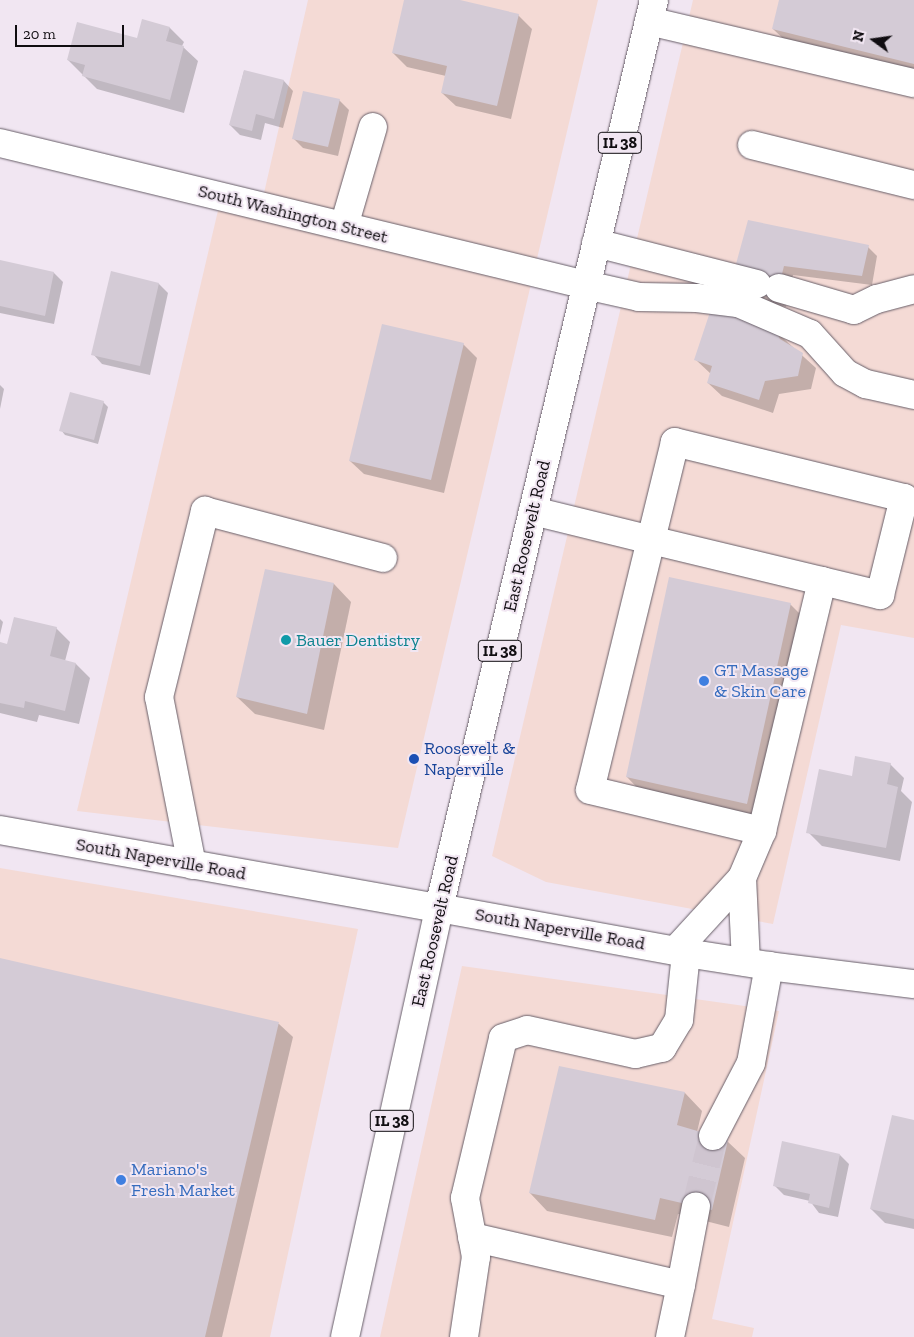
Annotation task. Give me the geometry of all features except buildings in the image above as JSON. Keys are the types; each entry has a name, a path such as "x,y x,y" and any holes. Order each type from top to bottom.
{"main road":[{"path":"651,11 914,83"},
{"name":"East Roosevelt Road","path":"344,1336 439,908 651,11"},
{"path":"344,226 373,126"},
{"name":"South Washington Street","path":"0,143 640,297 697,298 738,303 810,334 845,372 866,384 914,395"},
{"path":"752,145 914,185"},
{"path":"596,243 768,286 854,310 877,299 914,289"},
{"path":"533,511 651,540 880,595 904,498 675,442 651,540 590,790 762,831"},
{"path":"192,865 158,697 205,511 384,558"},
{"path":"464,1337 476,1257 465,1198 504,1038 527,1030 635,1054 662,1048 679,1020 681,951 742,878 762,831 822,581"},
{"name":"South Naperville Road","path":"0,830 757,964 914,984"},
{"path":"714,1136 751,1063 757,964 742,878"},
{"path":"670,1337 696,1206"},
{"path":"472,1237 681,1285"}],"shaded area":[{"path":"308,0 598,0 398,848 77,811 224,185 264,193"},
{"path":"693,0 914,0 914,638 841,625 773,924 546,882 492,856"},
{"name":"Mariano's Fresh Market","path":"0,868 358,929 270,1337 0,1337"},
{"path":"462,966 779,1011 712,1319 754,1328 752,1337 380,1337"}],"tunnel":[{"path":"696,1206 713,1136"}],"place":[{"name":"Bauer Dentistry","path":"286,640"},
{"name":"GT Massage & Skin Care","path":"704,681"},
{"name":"Roosevelt & Naperville","path":"414,759"},
{"name":"Mariano's Fresh Market","path":"121,1180"}]}
